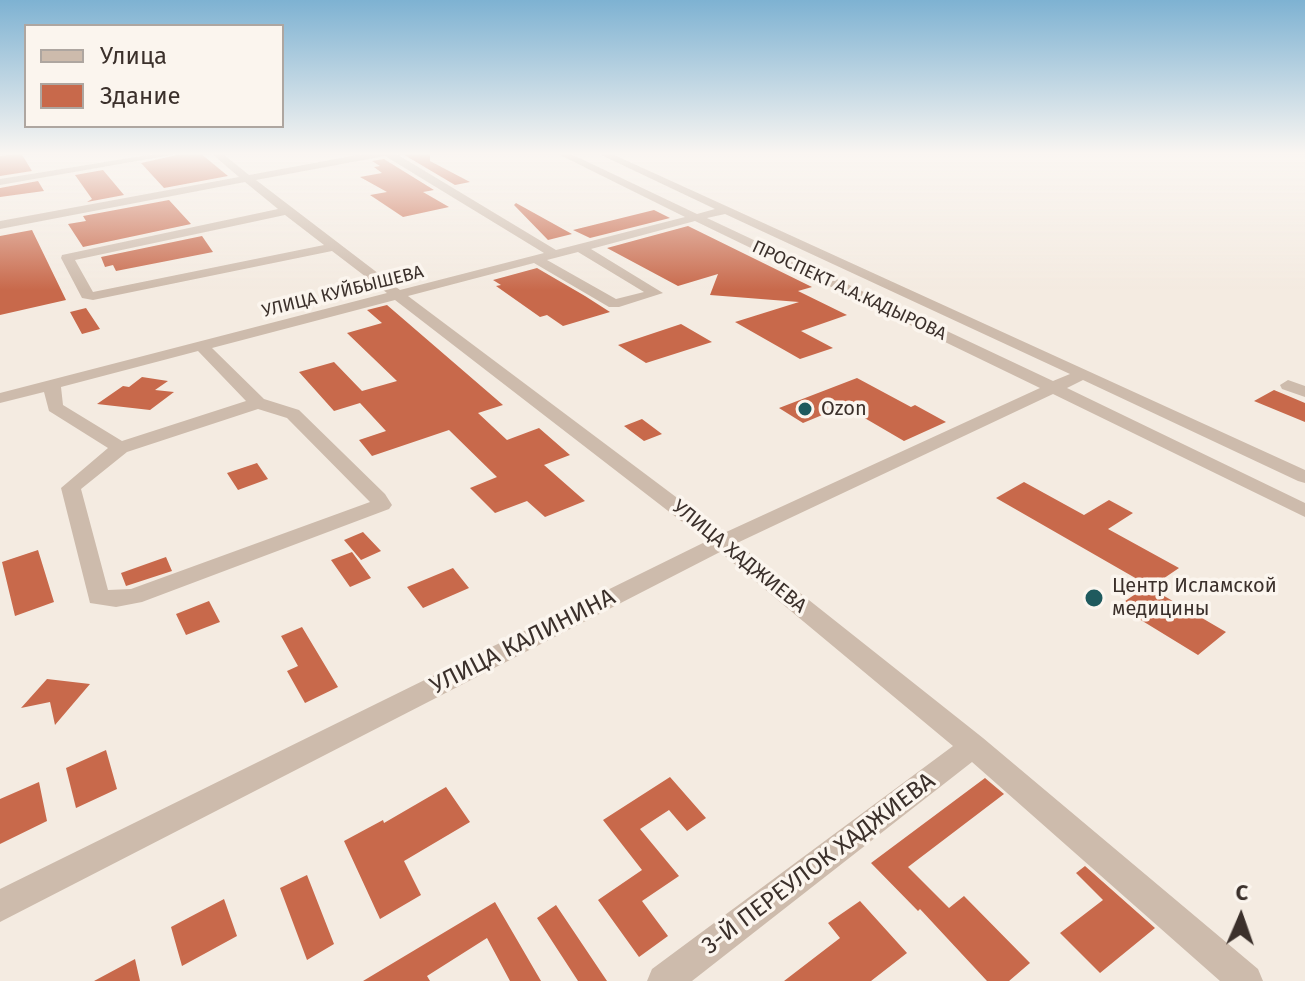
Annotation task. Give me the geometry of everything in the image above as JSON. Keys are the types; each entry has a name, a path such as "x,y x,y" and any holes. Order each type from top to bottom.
{"street":[{"path":"0,225 146,199"},
{"name":"УЛИЦА ХАДЖИЕВА","path":"272,199 722,542 973,746 1246,981"},
{"path":"462,199 556,255"},
{"name":"ПРОСПЕКТ А.А.КАДЫРОВА","path":"655,199 1305,511"},
{"name":"ПРОСПЕКТ А.А.КАДЫРОВА","path":"701,199 1305,477"},
{"name":"УЛИЦА КУЙБЫШЕВА","path":"0,398 725,210"},
{"path":"287,211 71,256 68,261 87,295 93,296 335,247"},
{"path":"538,260 614,304 656,293 581,248"},
{"path":"202,346 258,403 293,414 382,505 134,596 116,599 98,597 71,488 120,448 258,403"},
{"path":"1051,387 1083,374"},
{"path":"52,385 55,407 120,448"},
{"name":"УЛИЦА КАЛИНИНА","path":"0,906 722,542 1051,387"},
{"name":"3-Й ПЕРЕУЛОК ХАДЖИЕВА","path":"664,981 973,746"}],"building":[{"path":"376,199 435,199 449,207 403,217"},
{"path":"169,200 191,224 83,247 68,224 86,221 83,216"},
{"path":"516,203 572,234 548,240 514,205"},
{"path":"654,210 670,218 590,238 573,230"},
{"path":"688,226 812,287 798,291 847,315 801,331 833,348 800,359 735,322 799,302 710,295 718,274 678,286 607,248"},
{"path":"32,230 66,300 0,315 0,236"},
{"path":"202,236 213,252 116,271 113,265 105,267 101,257"},
{"path":"537,268 610,312 563,326 547,315 540,317 496,286 501,285 493,280"},
{"path":"387,305 503,405 478,413 507,440 539,428 570,455 544,465 585,501 545,517 527,501 495,513 470,488 497,477 449,430 372,456 359,440 386,431 360,403 334,411 299,372 334,362 362,391 397,381 347,333 382,323 367,310"},
{"path":"86,308 100,329 82,334 70,312"},
{"path":"681,324 712,342 646,363 618,345"},
{"path":"142,377 168,381 155,390 174,392 150,410 97,404 123,386 129,387"},
{"path":"857,378 946,422 904,441 844,406 803,423 779,408"},
{"path":"1274,390 1305,403 1305,422 1254,401"},
{"path":"642,419 662,434 644,441 624,426"},
{"path":"257,463 268,479 238,490 227,473"},
{"path":"1024,482 1084,515 1109,500 1133,513 1108,529 1179,568 1151,587 996,498"},
{"path":"363,532 381,551 361,560 344,540"},
{"path":"38,550 54,602 15,616 2,562"},
{"path":"352,552 371,578 350,587 331,560"},
{"path":"166,557 172,571 126,586 121,573"},
{"path":"453,568 469,588 423,608 407,587"},
{"path":"1147,586 1226,632 1198,655 1118,606"},
{"path":"209,601 220,622 186,635 176,614"},
{"path":"302,627 338,687 305,703 287,671 298,666 281,636"},
{"path":"47,679 90,684 55,725 50,702 21,708"},
{"path":"106,750 117,789 76,808 66,768"},
{"path":"670,777 706,818 687,831 669,810 640,829 679,876 642,901 668,936 639,957 598,900 642,870 603,820"},
{"path":"985,778 1004,794 908,867 949,908 964,896 1030,963 1009,981 987,981 920,909 918,911 871,863"},
{"path":"39,782 47,821 0,844 0,799"},
{"path":"446,787 470,822 404,861 421,895 380,919 344,841 383,820 384,823"},
{"path":"1085,866 1155,928 1100,973 1060,933 1103,900 1076,873"},
{"path":"307,875 334,944 307,960 280,888"},
{"path":"224,899 237,936 182,966 171,927"},
{"path":"860,901 907,953 871,981 784,981 840,938 828,923"},
{"path":"495,902 541,981 510,981 487,938 427,976 430,981 363,981"},
{"path":"556,905 607,981 578,981 537,918"},
{"path":"135,959 140,981 94,981"}],"place":[{"name":"Ozon","path":"805,409"},
{"name":"Центр Исламской медицины","path":"1094,598"}]}
